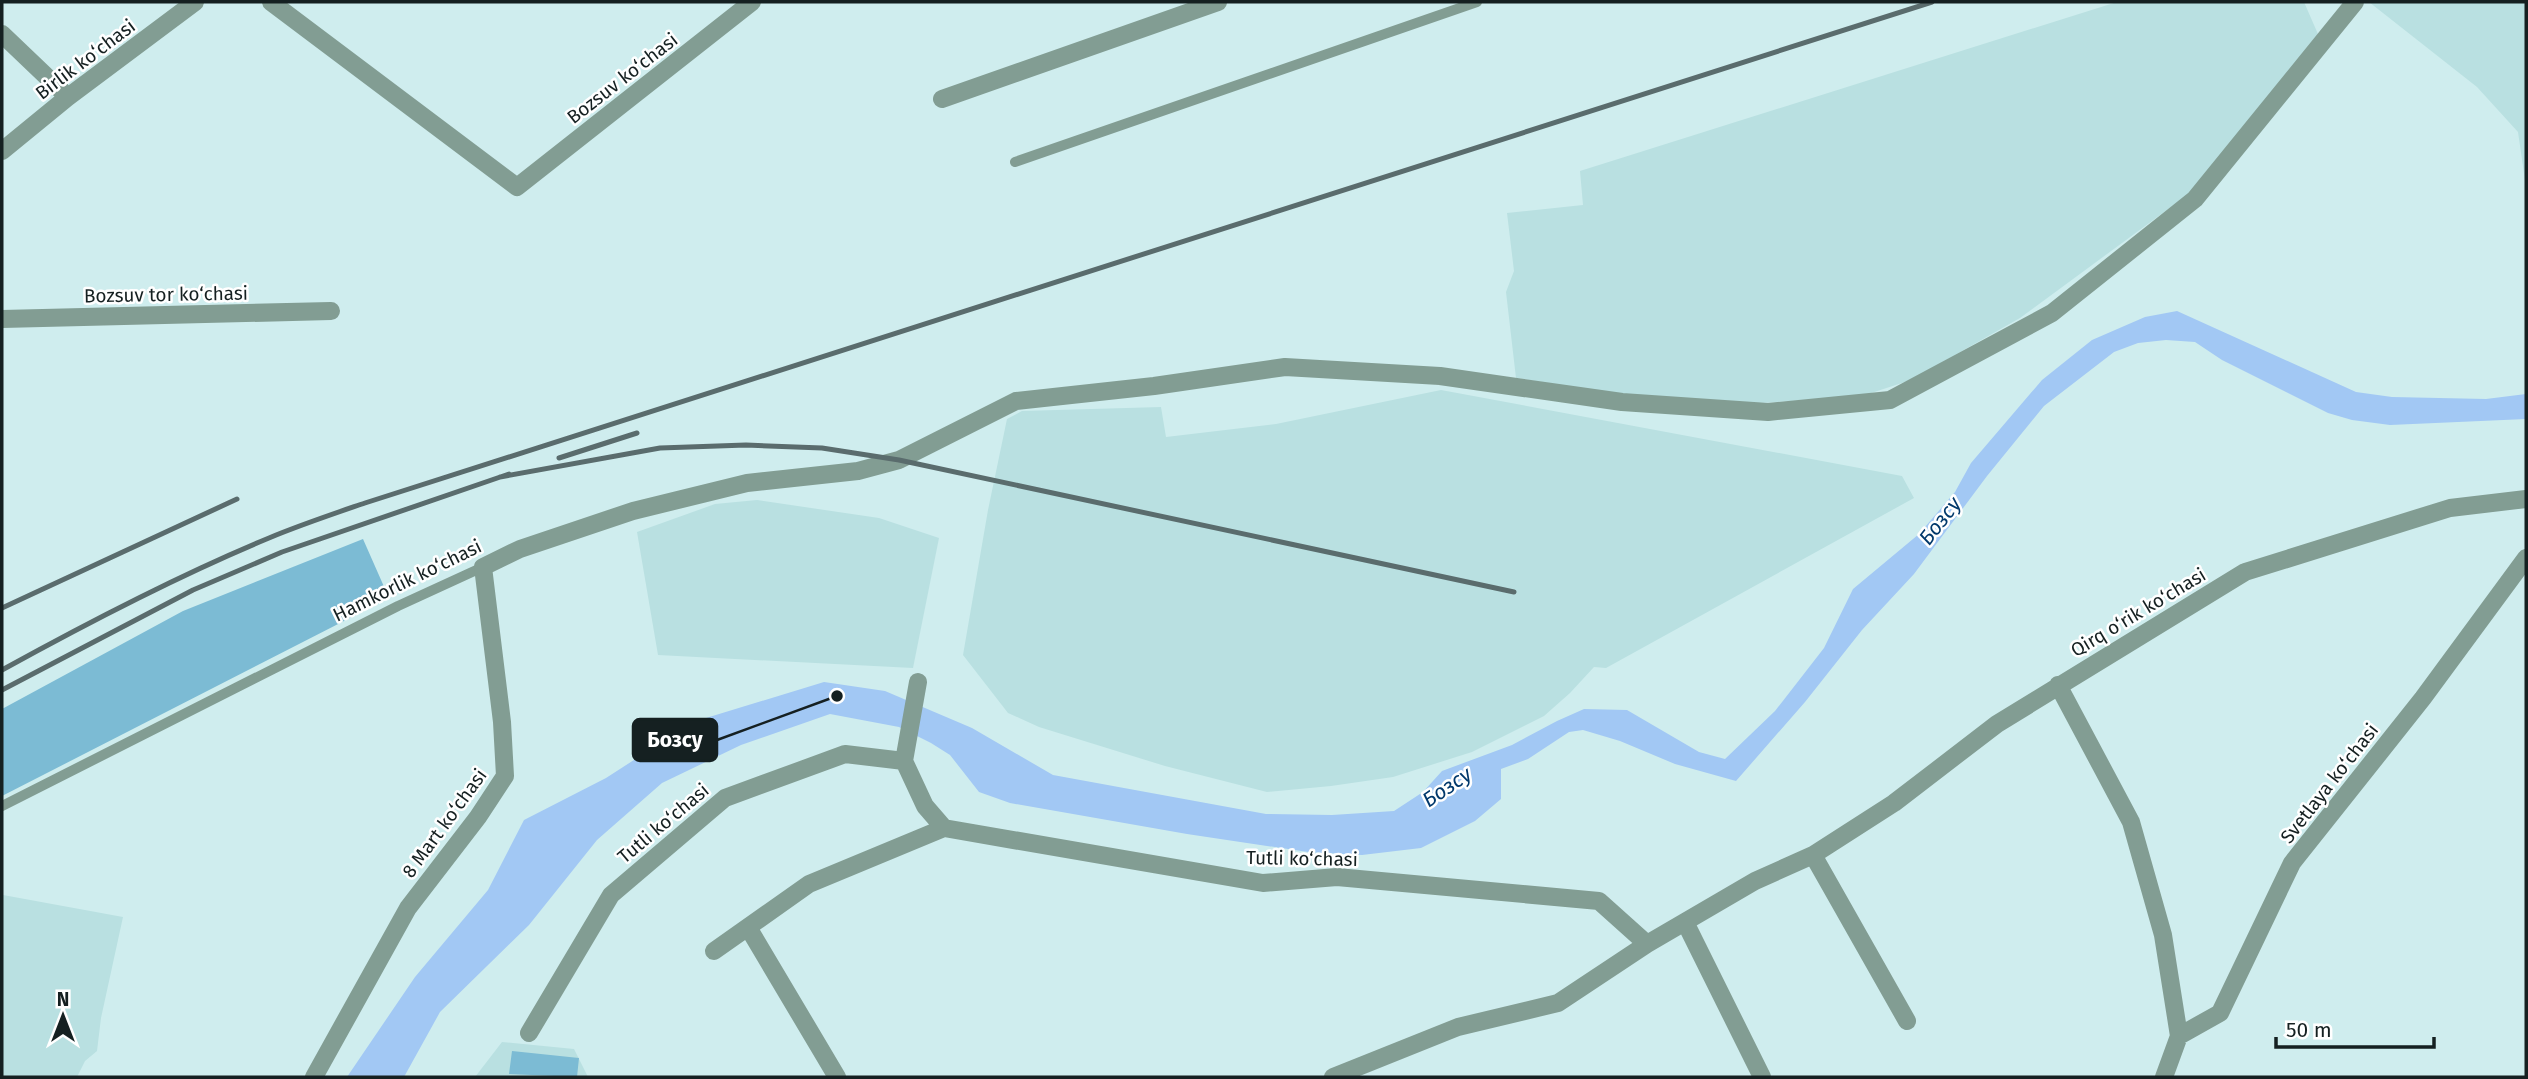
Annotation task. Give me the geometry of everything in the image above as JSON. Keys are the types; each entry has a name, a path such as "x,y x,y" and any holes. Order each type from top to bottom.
{"street":[{"name":"Birlik ko‘chasi","path":"2,150 195,2"},
{"name":"Bozsuv ko‘chasi","path":"271,2 517,187 752,2"},
{"path":"942,99 1218,2"},
{"name":"Hamkorlik ko‘chasi","path":"483,567 520,549 633,510 747,483 858,471 899,460 1016,401 1154,386 1284,367 1440,376 1622,402 1768,412 1890,400 2052,313 2195,199 2355,2"},
{"path":"2,34 68,97"},
{"name":"Bozsuv tor ko‘chasi","path":"2,319 331,311"},
{"name":"Qirq o‘rik ko‘chasi","path":"1333,1077 1458,1027 1558,1003 1647,944 1755,881 1813,855 1894,803 1997,724 2245,572 2450,508 2526,499"},
{"name":"Svetlaya ko‘chasi","path":"2179,1036 2220,1013 2292,863 2423,698 2526,558"},
{"name":"8 Mart ko‘chasi","path":"314,1077 408,908 478,817 505,776 502,722 483,567"},
{"path":"714,951 749,929 809,884 944,828 925,806 904,761 918,682"},
{"path":"2058,685 2131,822 2163,935 2179,1036 2164,1077"},
{"name":"Tutli ko‘chasi","path":"530,1033 611,895 725,798 845,754 904,761"},
{"name":"Tutli ko‘chasi","path":"944,828 1263,883 1337,877 1599,901 1647,944"},
{"path":"1813,855 1907,1021"},
{"path":"1685,922 1762,1077"},
{"path":"749,929 837,1077"}],"lane":[{"path":"1015,162 1478,2"},
{"name":"Hamkorlik ko‘chasi","path":"2,806 398,606 483,567"}],"shaded area":[{"path":"2117,2 2304,2 2321,41 2190,193 2020,318 1911,380 1859,397 1758,403 1625,395 1516,378 1506,292 1514,271 1507,213 1583,205 1580,171"},
{"path":"2369,2 2526,2 2526,187 2518,132 2477,87"},
{"path":"1441,390 1902,476 1914,498 1606,668 1594,667 1544,716 1472,752 1393,777 1267,792 1165,766 1039,727 1008,713 963,655 1007,419 1022,411 1161,407 1166,437 1276,424"},
{"path":"757,500 879,518 939,538 913,668 658,655 637,532 715,504"},
{"path":"2,893 123,917 101,1018 97,1051 85,1061 77,1077 2,1077"},
{"path":"502,1042 574,1049 588,1077 475,1077"}],"water":[{"name":"Бозсу","path":"2177,311 2356,392 2392,397 2486,399 2526,394 2526,419 2390,425 2352,420 2328,413 2222,360 2195,342 2166,340 2138,343 2114,352 2044,406 1987,476 1914,574 1862,630 1805,702 1736,781 1675,764 1620,741 1583,730 1569,732 1528,759 1501,769 1501,799 1475,821 1421,848 1362,855 1308,852 1010,803 979,792 950,755 899,727 830,714 741,745 662,783 597,840 529,925 440,1012 404,1077 347,1077 415,977 488,890 524,820 606,778 693,722 824,682 885,691 972,728 1053,775 1266,814 1332,815 1394,811 1423,792 1442,771 1512,745 1584,709 1627,710 1699,752 1725,759 1775,711 1824,648 1853,589 1919,534 1955,492 1971,463 2042,380 2092,340 2145,317"}],"building":[{"path":"363,539 389,598 2,796 2,709 183,611"},
{"path":"512,1051 579,1058 577,1077 509,1074"}],"railway":[{"path":"2,670 100,617 201,568 281,533 341,511 1932,2"},
{"path":"559,458 637,433"},
{"path":"500,477 660,448 746,445 822,448 899,460 1514,592"},
{"path":"2,690 193,590 282,552 509,474"},
{"path":"2,608 237,499"}],"place":[{"name":"Бозсу","path":"837,696"}]}
